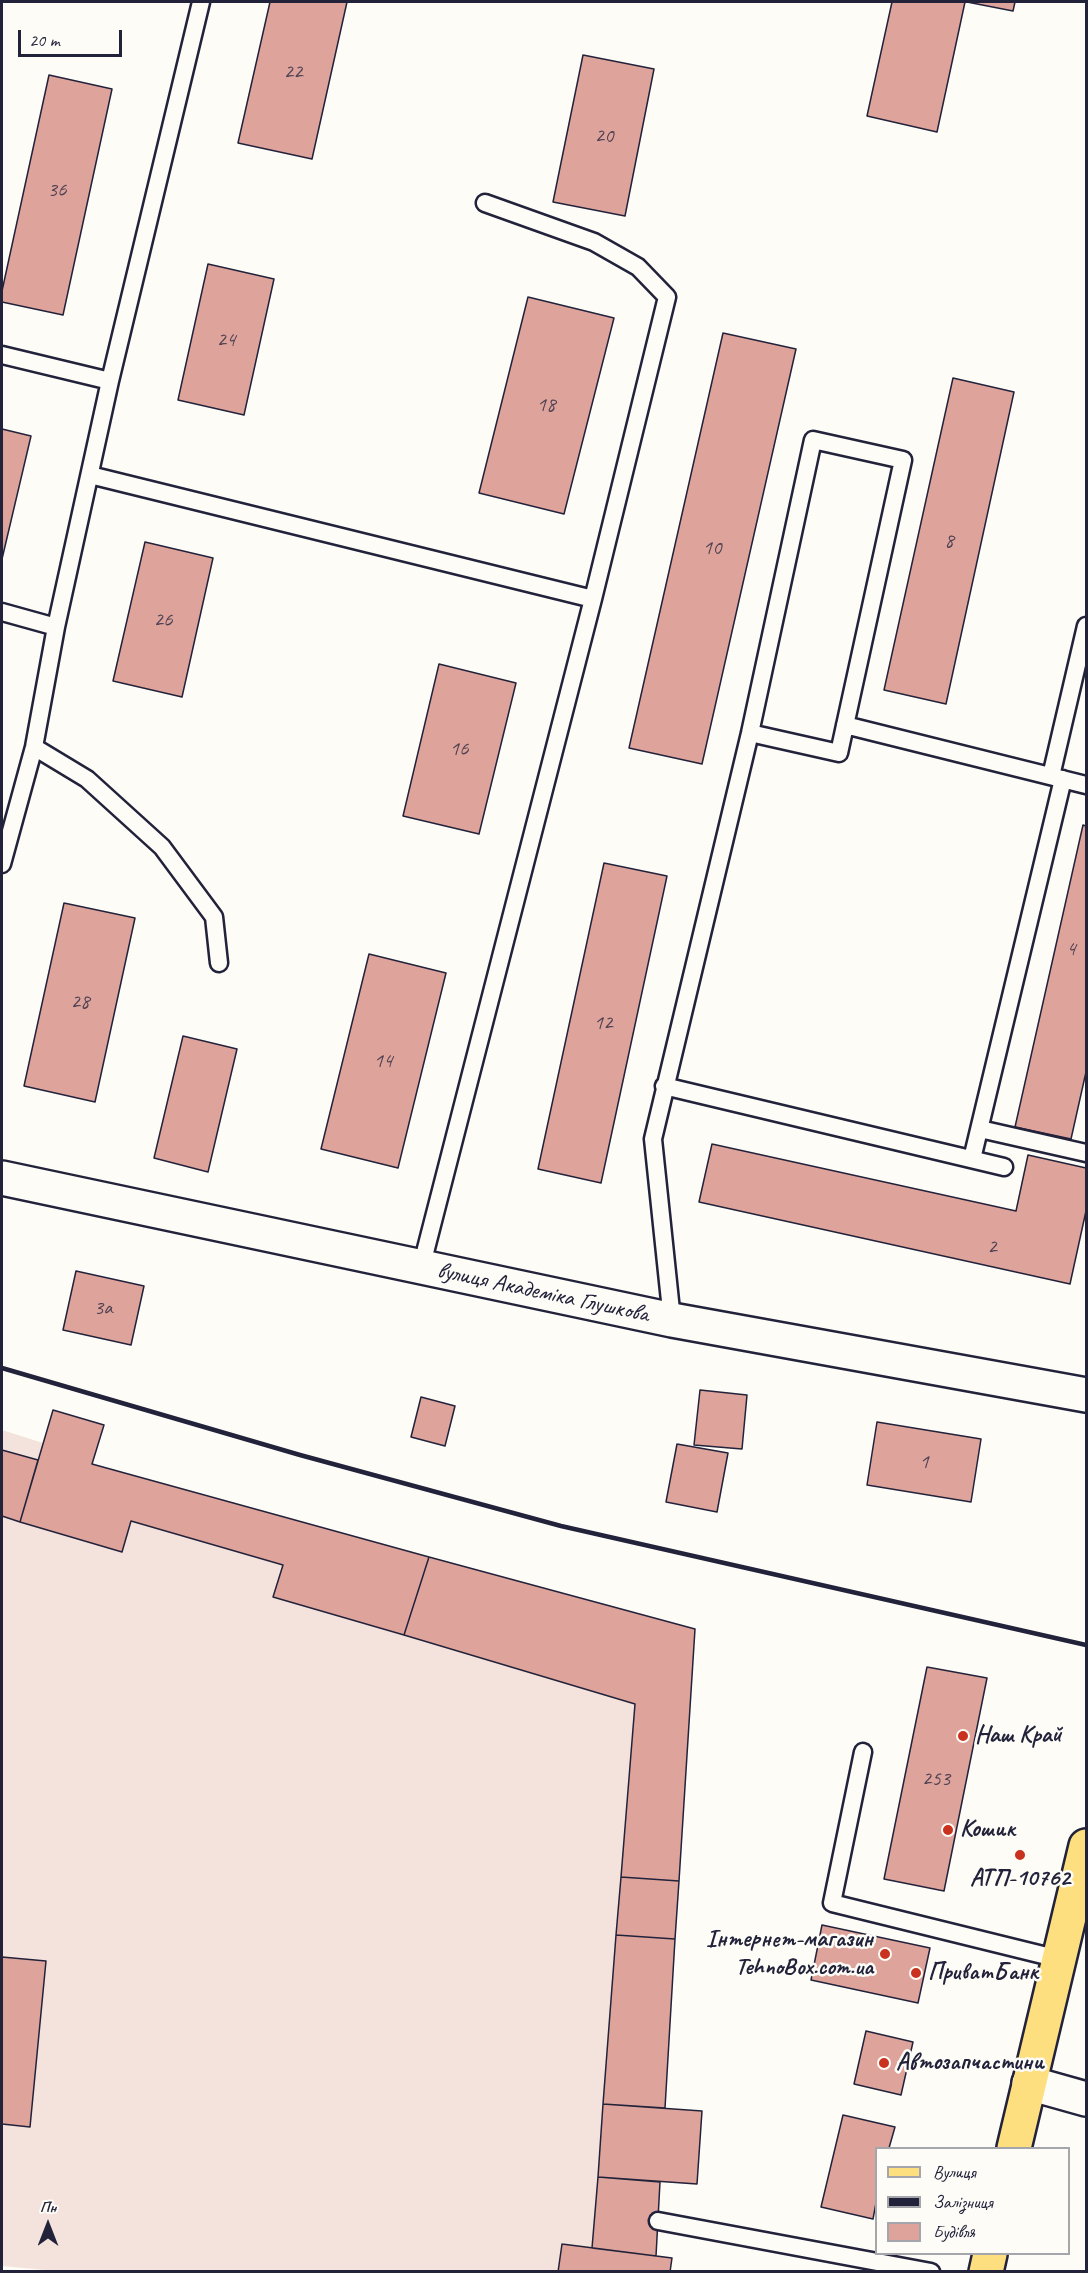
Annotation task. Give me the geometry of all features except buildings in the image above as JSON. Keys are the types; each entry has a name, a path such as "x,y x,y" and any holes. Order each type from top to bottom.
{"main road":[{"path":"1014,2147 1086,1846"},
{"path":"986,2271 990,2255"}],"street":[{"name":"вулиця Академіка Глушкова","path":"2,1178 672,1320 1086,1395"},
{"path":"1029,2083 1086,2099"}],"lane":[{"path":"2,864 34,747 56,627 110,381 201,2"},
{"path":"421,1268 593,599 667,297 638,267 594,242 485,203"},
{"path":"2,355 110,381"},
{"path":"672,1320 653,1139 750,733 813,440 903,460 839,753 750,733"},
{"path":"90,475 593,599"},
{"path":"2,612 56,627"},
{"path":"972,1159 1057,778 1086,626"},
{"path":"845,725 1086,785"},
{"path":"34,747 87,779 162,847 214,917 219,963"},
{"path":"664,1086 1004,1167"},
{"path":"980,1129 1086,1153"},
{"path":"863,1752 831,1903 1059,1959"},
{"path":"658,2221 931,2271"}],"shaded area":[{"path":"53,1410 104,1425 92,1465 695,1629 665,2108 702,2111 697,2184 660,2182 656,2255 672,2258 670,2271 67,2272 2,2266 2,1430 43,1443"}],"railway":[{"path":"2,1368 300,1455 561,1526 1086,1645"}],"place":[{"name":"Наш Край","path":"963,1736"},
{"name":"Кошик","path":"948,1830"},
{"name":"АТП-10762","path":"1020,1855"},
{"name":"Інтернет-магазин TehnoBox.com.ua","path":"885,1954"},
{"name":"ПриватБанк","path":"916,1973"},
{"name":"Автозапчастини","path":"884,2063"}]}
